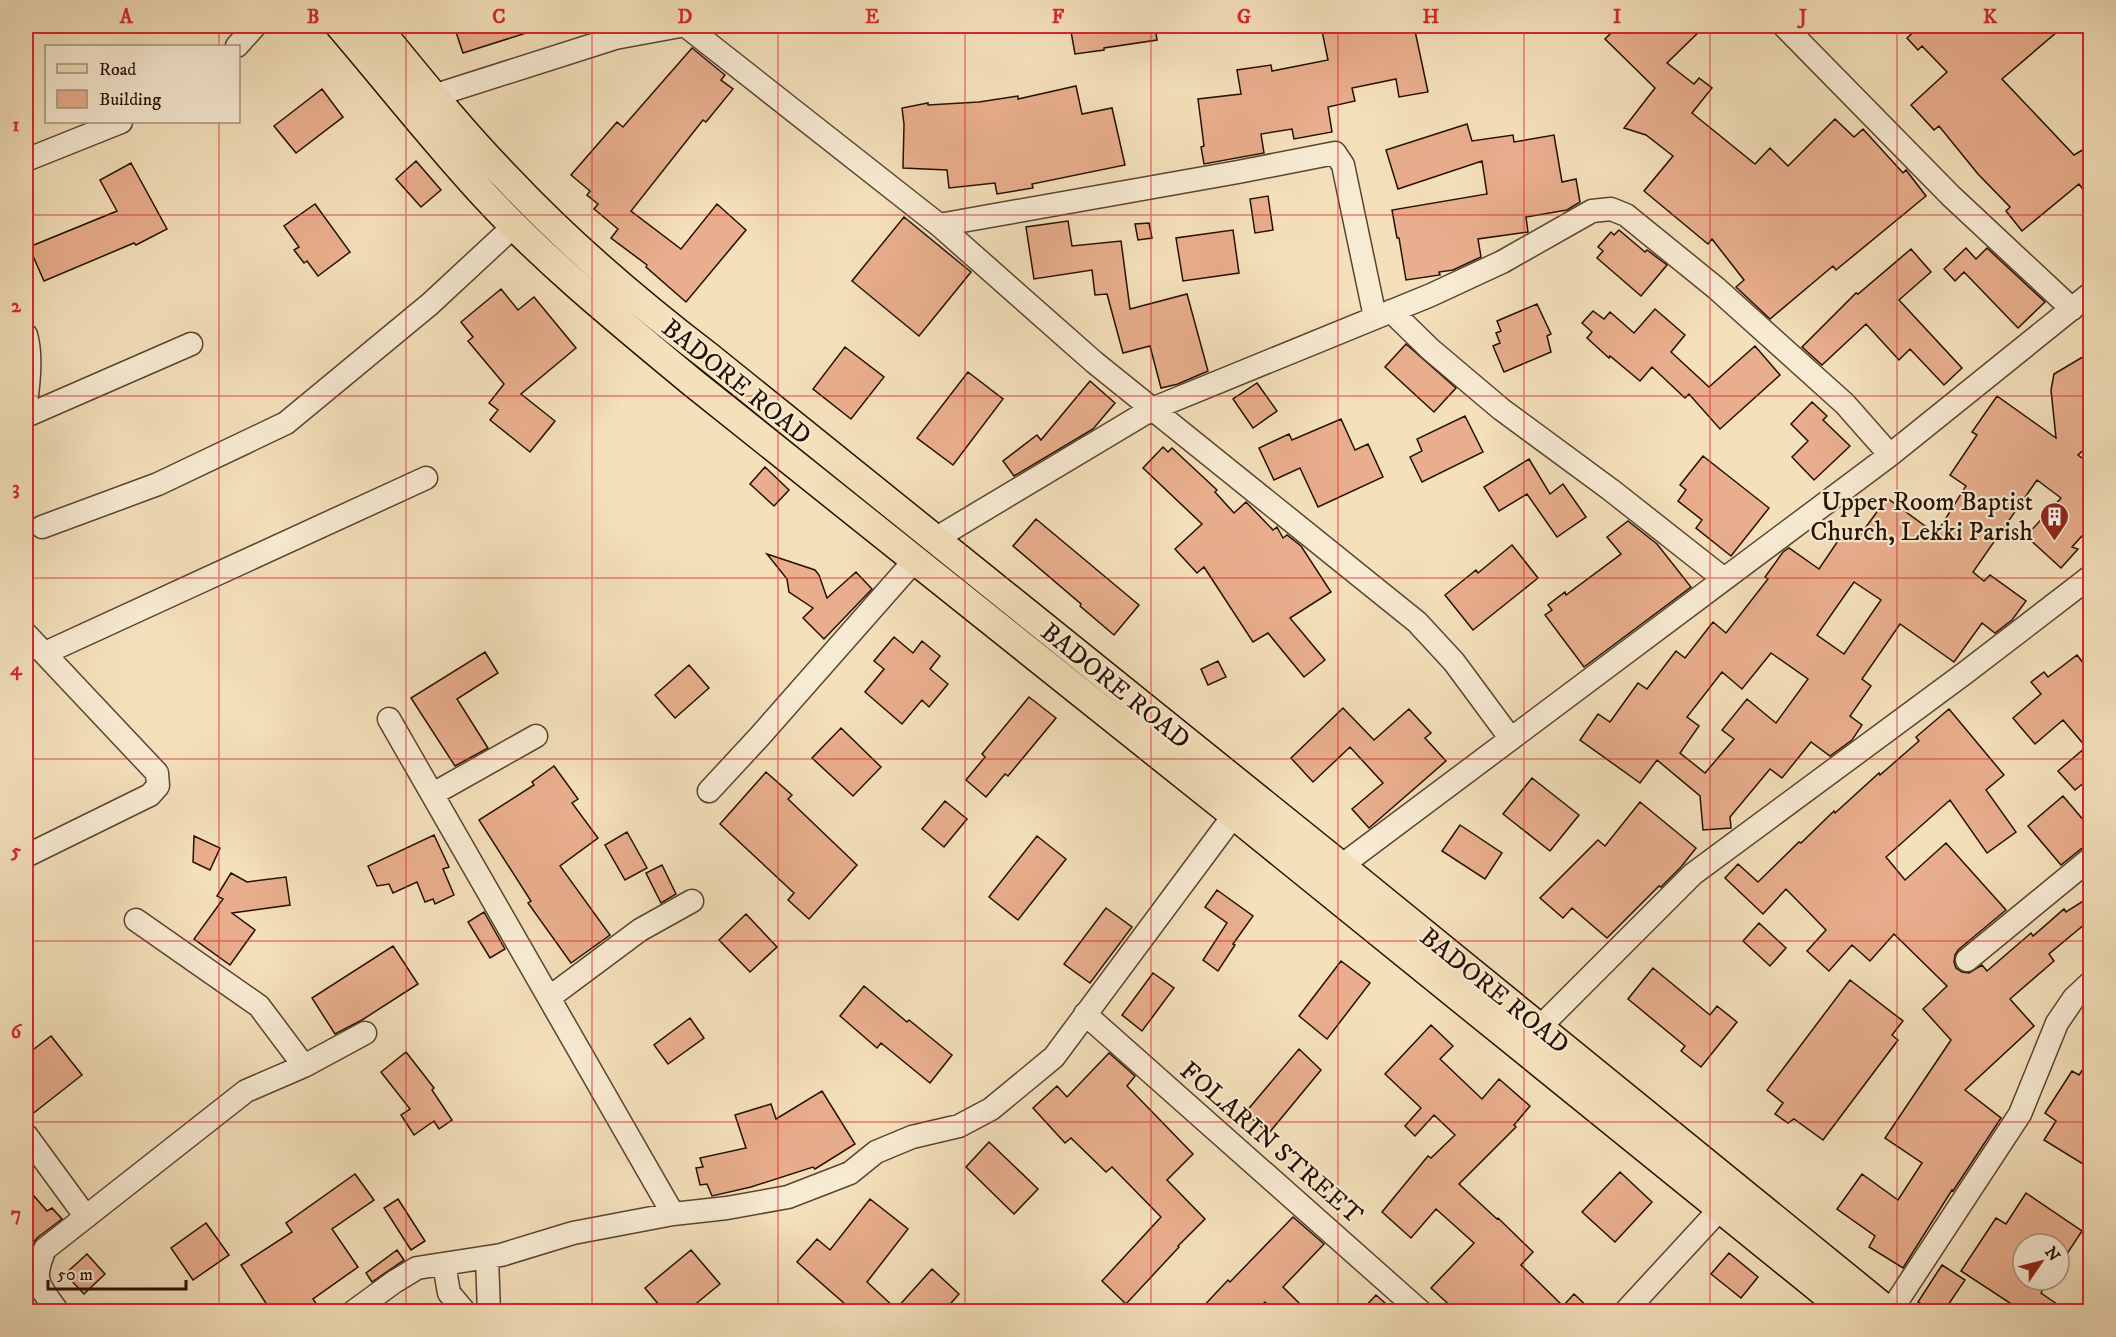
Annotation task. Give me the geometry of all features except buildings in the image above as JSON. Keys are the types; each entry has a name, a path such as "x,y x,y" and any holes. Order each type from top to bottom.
{"main road":[{"name":"BADORE ROAD","path":"340,26 450,158 514,226 625,326 1234,814 1848,1311"},
{"name":"BADORE ROAD","path":"376,26 433,96 507,179 645,308 1341,866 1889,1311"},
{"path":"800,467 819,446"}],"street":[{"path":"238,45 255,26"},
{"path":"433,96 615,38 680,26"},
{"path":"686,26 939,225 1094,362 1417,622 1454,662 1511,739"},
{"path":"1784,26 1951,196 2072,309"},
{"path":"26,160 118,123"},
{"path":"939,225 1335,153 1343,165 1383,314 1430,349 1501,408 1611,490 1724,579"},
{"path":"934,539 1152,409 1383,314 1502,262 1592,211 1611,209 1626,215 1716,288 1845,404 1890,455"},
{"path":"42,527 158,484 286,423 430,304 514,226"},
{"path":"1341,866 1890,455 2091,294"},
{"path":"26,339 26,402"},
{"path":"26,416 190,344"},
{"path":"45,653 426,478"},
{"path":"709,791 915,560"},
{"path":"1540,1027 1693,874 2091,577"},
{"path":"26,634 157,773 158,786 150,795 26,856"},
{"path":"388,719 434,794 673,1214"},
{"path":"434,794 536,736"},
{"path":"353,1311 417,1268 487,1258 573,1233 673,1214 727,1208 788,1197 850,1173 876,1152 912,1137 959,1126 991,1109 1054,1057 1234,814"},
{"path":"1967,960 2091,859"},
{"path":"550,998 640,930 692,901"},
{"path":"136,920 259,1006 304,1066"},
{"path":"1889,1311 2020,1114 2057,1023 2074,998 2091,983"},
{"name":"FOLARIN STREET","path":"1085,1014 1421,1311"},
{"path":"58,1311 38,1280 37,1267 45,1249 246,1091 304,1066 365,1033"},
{"path":"26,1135 86,1217"},
{"path":"1624,1311 1720,1209"},
{"path":"487,1258 489,1311"},
{"path":"444,1264 449,1293 465,1311"}],"place":[{"name":"Upper Room Baptist Church, Lekki Parish","path":"2054,542"}]}
